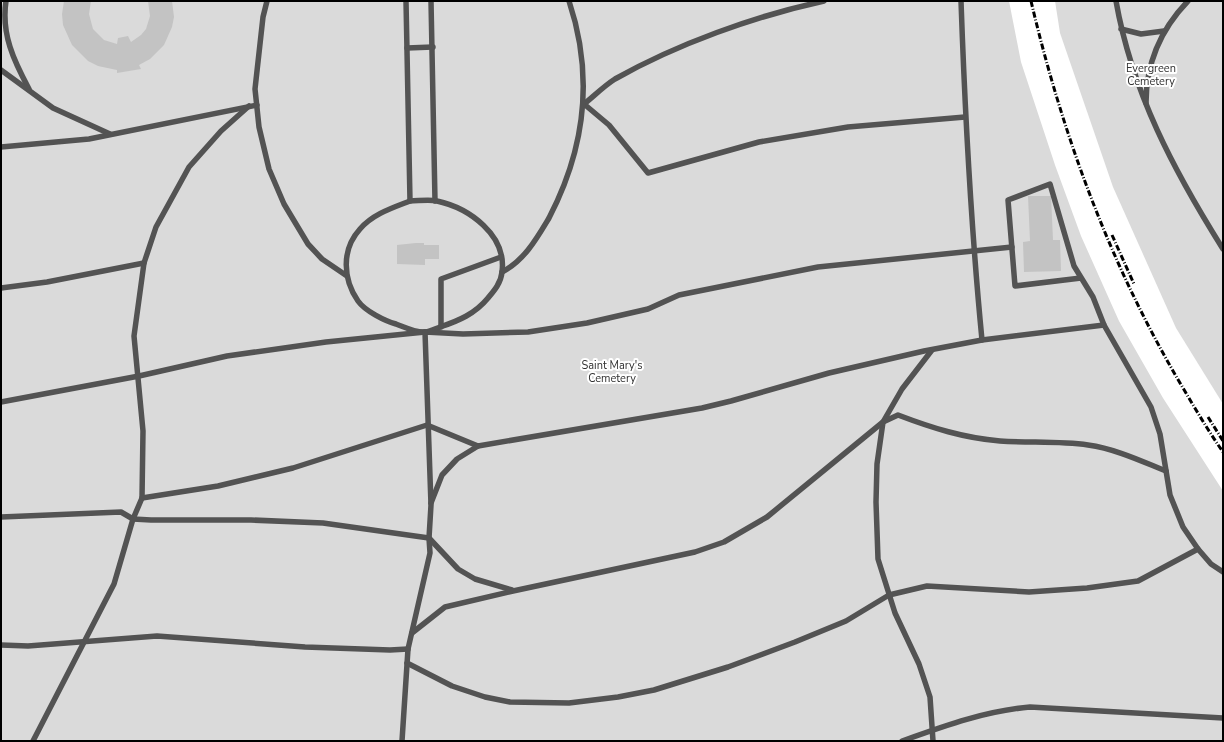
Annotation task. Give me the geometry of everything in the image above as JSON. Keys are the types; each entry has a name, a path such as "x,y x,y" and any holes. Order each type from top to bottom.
{"lane":[{"path":"6,1 4,15 7,39 12,56 30,91"},
{"path":"267,1 258,51 255,89 269,169 284,204 308,244 317,254 347,276"},
{"path":"406,1 410,201"},
{"path":"431,1 435,201"},
{"path":"502,272 515,265 540,234 562,192 577,148 584,104 581,57 575,17 570,1"},
{"path":"584,104 614,80 657,58 723,30 824,1"},
{"path":"961,1 965,117 973,252 982,340"},
{"path":"1116,1 1121,29 1131,66 1146,106 1181,179 1223,249"},
{"path":"1146,106 1146,89 1150,67 1157,47 1164,31 1188,1"},
{"path":"1121,29 1141,34 1164,31"},
{"path":"407,48 433,47"},
{"path":"1,70 53,108 110,134"},
{"path":"584,104 609,124 648,173 759,142 848,127 965,117"},
{"path":"1,147 89,139 257,105"},
{"path":"33,741 114,584 133,519 142,498 143,431 139,376 134,336 144,263 156,227 189,167 221,131 249,106"},
{"path":"1081,278 1015,286 1008,200 1050,184 1074,266 1093,298 1104,325 1151,407 1160,434 1170,495 1183,528 1211,564 1223,572"},
{"path":"410,201 435,201 461,209 481,222 489,230 499,248 502,272 498,286 483,305 459,322 425,332 383,320 358,302 347,276 346,250 360,229 381,212 410,201"},
{"path":"1,402 139,376 227,356 326,342 425,332 463,334 528,332 573,326 648,309 679,295 818,267 1012,247"},
{"path":"441,327 441,279 501,257"},
{"path":"1,288 47,282 144,263"},
{"path":"431,505 442,475 457,459 478,446 702,408 829,373 982,340 1104,325"},
{"path":"402,741 408,648 430,553 429,538 431,505 427,425 425,332"},
{"path":"932,350 902,389 883,422 877,464 876,502 878,559 895,613 919,664 926,684 930,698 933,741"},
{"path":"412,633 445,607 695,552 724,542 767,517 883,422 898,415 936,430 964,437 1000,441 1089,445 1123,453 1166,471"},
{"path":"142,498 218,486 294,468 427,425 478,446"},
{"path":"1,517 121,512 133,519 251,520 323,523 429,538 458,569 475,579 513,591"},
{"path":"407,663 452,686 485,697 510,702 569,703 618,697 661,688 728,667 795,642 846,621 889,595 927,586 1029,592 1088,588 1138,581 1198,549"},
{"path":"1,645 28,646 157,636 305,647 390,650 408,648"},
{"path":"902,741 1000,710 1030,707 1223,718"}],"green space":[{"name":"Saint Mary's Cemetery","path":"1,1 1009,1 1021,62 1055,165 1081,236 1119,321 1163,398 1223,491 1223,741 1,741"},
{"name":"Evergreen Cemetery","path":"1055,1 1223,1 1223,404 1176,328 1113,187 1060,33"}],"building":[{"path":"64,1 91,1 89,14 93,29 104,40 117,44 118,38 128,36 131,42 141,35 146,29 150,16 148,1 172,1 174,17 172,27 164,45 150,59 139,65 141,69 117,73 117,70 98,66 88,61 72,45 63,25 62,14"},
{"path":"1028,196 1051,196 1053,240 1060,240 1061,271 1024,272 1023,242 1030,241"},
{"path":"424,243 424,245 439,245 439,259 425,259 425,265 397,264 397,245"}],"railway":[{"path":"1031,1 1058,102 1074,151 1112,248 1133,296 1157,342 1223,452"},
{"path":"1112,235 1134,284"},
{"path":"1208,417 1223,441"}]}
